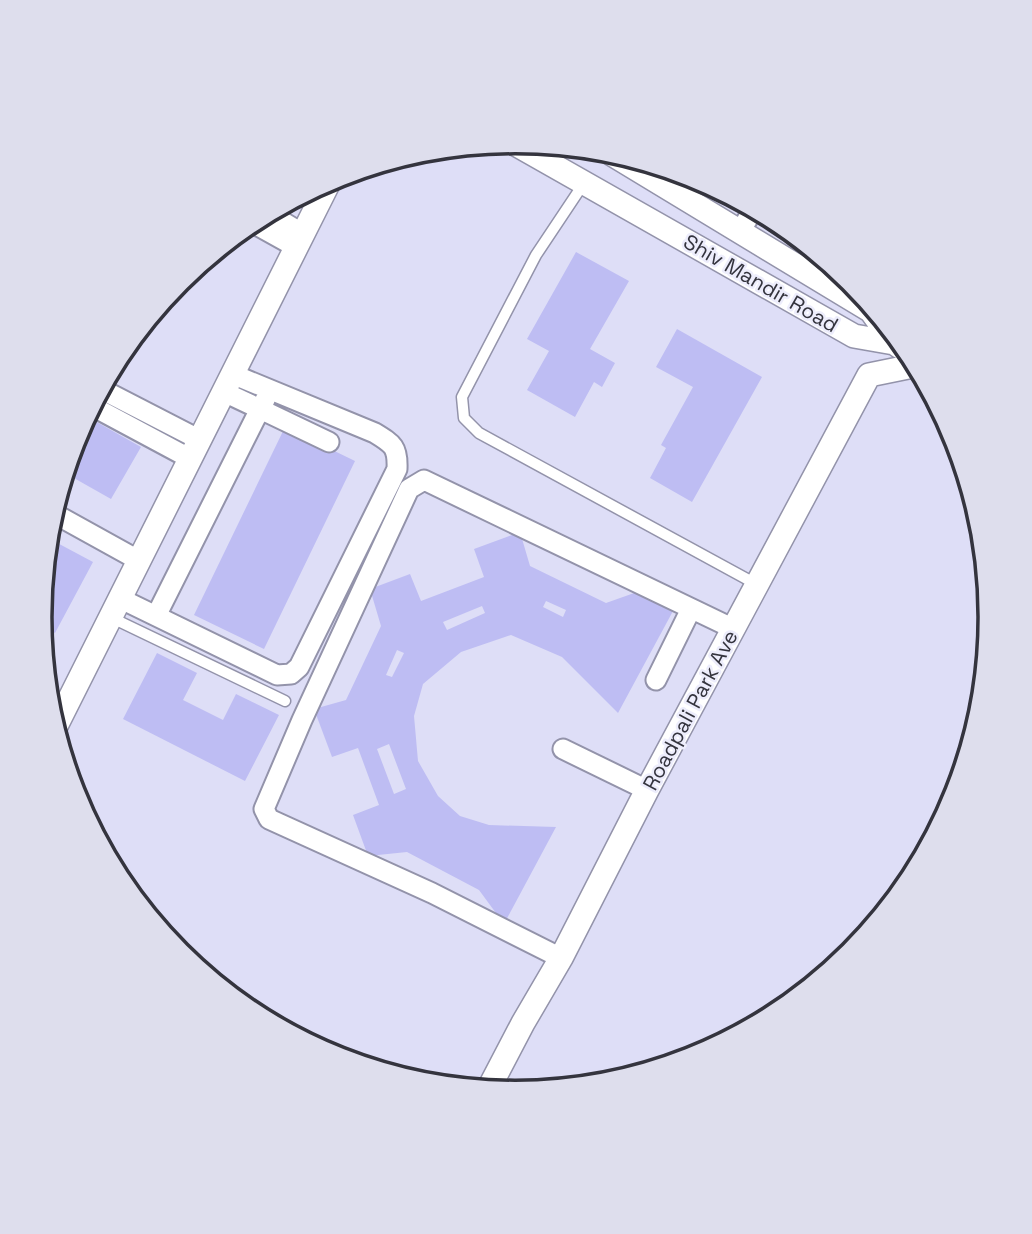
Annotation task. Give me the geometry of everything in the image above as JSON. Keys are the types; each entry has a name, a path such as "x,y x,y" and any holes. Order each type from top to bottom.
{"street":[{"name":"Shiv Mandir Road","path":"532,154 854,336 889,342"},
{"name":"Shiv Mandir Road","path":"637,169 856,302"},
{"path":"62,713 321,197"},
{"path":"740,232 749,217"},
{"path":"277,221 299,240"},
{"path":"265,227 299,240"},
{"name":"Roadpali Park Ave","path":"493,1080 561,958 647,790 869,375 906,367"},
{"path":"114,607 156,616 277,675 291,674 299,667 397,469 398,454 390,443 375,433 270,390 228,383"},
{"path":"228,383 261,409 329,442"},
{"path":"156,616 270,390"},
{"path":"110,394 194,449"},
{"path":"101,411 194,449"},
{"path":"561,958 432,893 269,818 264,809 409,489 424,480 734,629"},
{"path":"63,519 138,560"},
{"path":"656,680 691,609"},
{"path":"563,749 647,790"}],"lane":[{"path":"584,183 536,255 462,397 464,418 479,433 757,585"},
{"path":"114,607 285,701"}],"building":[{"path":"576,252 629,281 590,349 615,363 602,387 594,382 575,417 527,390 549,351 527,339"},
{"path":"677,329 762,377 692,502 650,478 666,448 661,445 693,387 656,367"},
{"path":"96,422 141,447 111,499 74,478"},
{"path":"285,427 355,461 264,649 194,615"},
{"path":"520,532 530,566 606,603 637,592 673,611 618,713 562,657 511,635 461,652 423,684 414,716 418,761 438,796 460,816 489,825 556,827 504,924 479,890 407,852 368,856 353,815 379,805 358,748 332,757 314,709 346,700 381,626 370,589 410,574 421,601 484,577 474,549","holes":["546,601 566,610 563,617 543,607","482,606 485,613 447,630 443,622","397,650 404,653 392,677 386,675","389,744 406,789 394,794 377,749"]},
{"path":"58,543 93,562 55,633 52,632 53,587"},
{"path":"157,653 197,673 183,700 223,720 236,694 279,715 245,781 123,719"}]}
